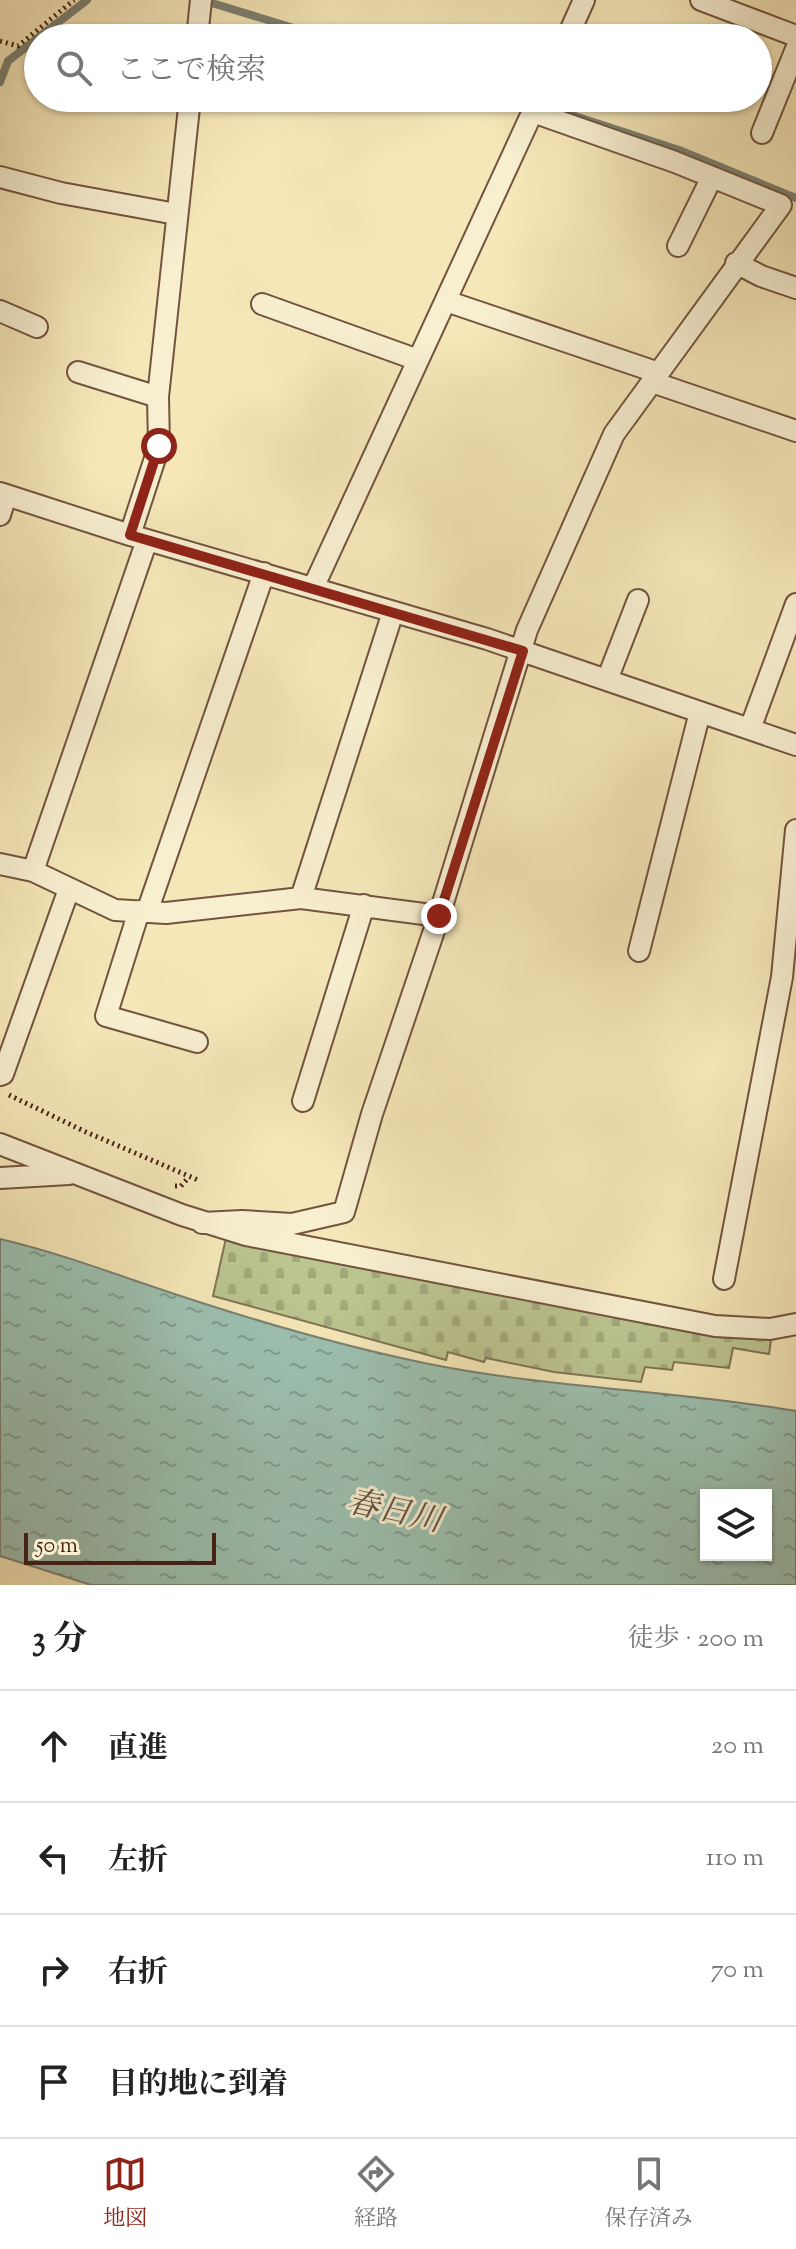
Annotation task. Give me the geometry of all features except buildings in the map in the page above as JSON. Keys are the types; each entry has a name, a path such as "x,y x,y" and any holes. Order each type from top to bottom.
{"street":[{"path":"573,24 584,0"},
{"path":"701,0 754,10 796,36"},
{"path":"199,24 201,3"},
{"path":"772,108 796,49"},
{"path":"33,871 139,537 159,446 158,397 188,112"},
{"path":"313,588 533,112"},
{"path":"202,1223 242,1221 292,1224 344,1212 372,1114 439,916 527,630 614,434 781,205 553,112"},
{"path":"762,133 770,112"},
{"path":"0,177 61,193 176,214"},
{"path":"678,246 712,177"},
{"path":"736,263 796,288"},
{"path":"446,301 796,431"},
{"path":"262,304 418,360"},
{"path":"0,311 37,327"},
{"path":"78,372 158,397"},
{"path":"2,501 139,537 523,651 796,745"},
{"path":"197,1042 106,1016 264,573"},
{"path":"607,680 638,600"},
{"path":"750,729 796,604"},
{"path":"301,898 393,612"},
{"path":"639,951 700,712"},
{"path":"724,1279 782,977 796,830"},
{"path":"0,864 33,871 115,910 166,913 301,898 439,916"},
{"path":"0,1075 3,1074 69,889"},
{"path":"303,1101 364,905"},
{"path":"0,1144 202,1223 246,1235 715,1326 770,1329 796,1324"},
{"path":"0,1178 77,1173"}],"path":[{"path":"45,24 74,0"},
{"path":"0,41 18,46 24,41"},
{"path":"0,1091 198,1180"}],"green space":[{"path":"226,1238 771,1340 769,1354 733,1348 729,1368 674,1362 672,1370 645,1367 641,1382 554,1372 486,1358 484,1362 448,1352 446,1360 213,1296"}],"water":[{"name":"春日川","path":"0,1239 280,1327 424,1363 516,1378 796,1411 796,1585 91,1585 0,1556"}],"waterway":[{"path":"56,24 87,0"},
{"path":"202,0 280,24"},
{"path":"0,82 8,61 24,49"},
{"path":"572,115 679,150 796,198"}],"route":[{"path":"159,446 130,535 523,651 439,916"}]}
